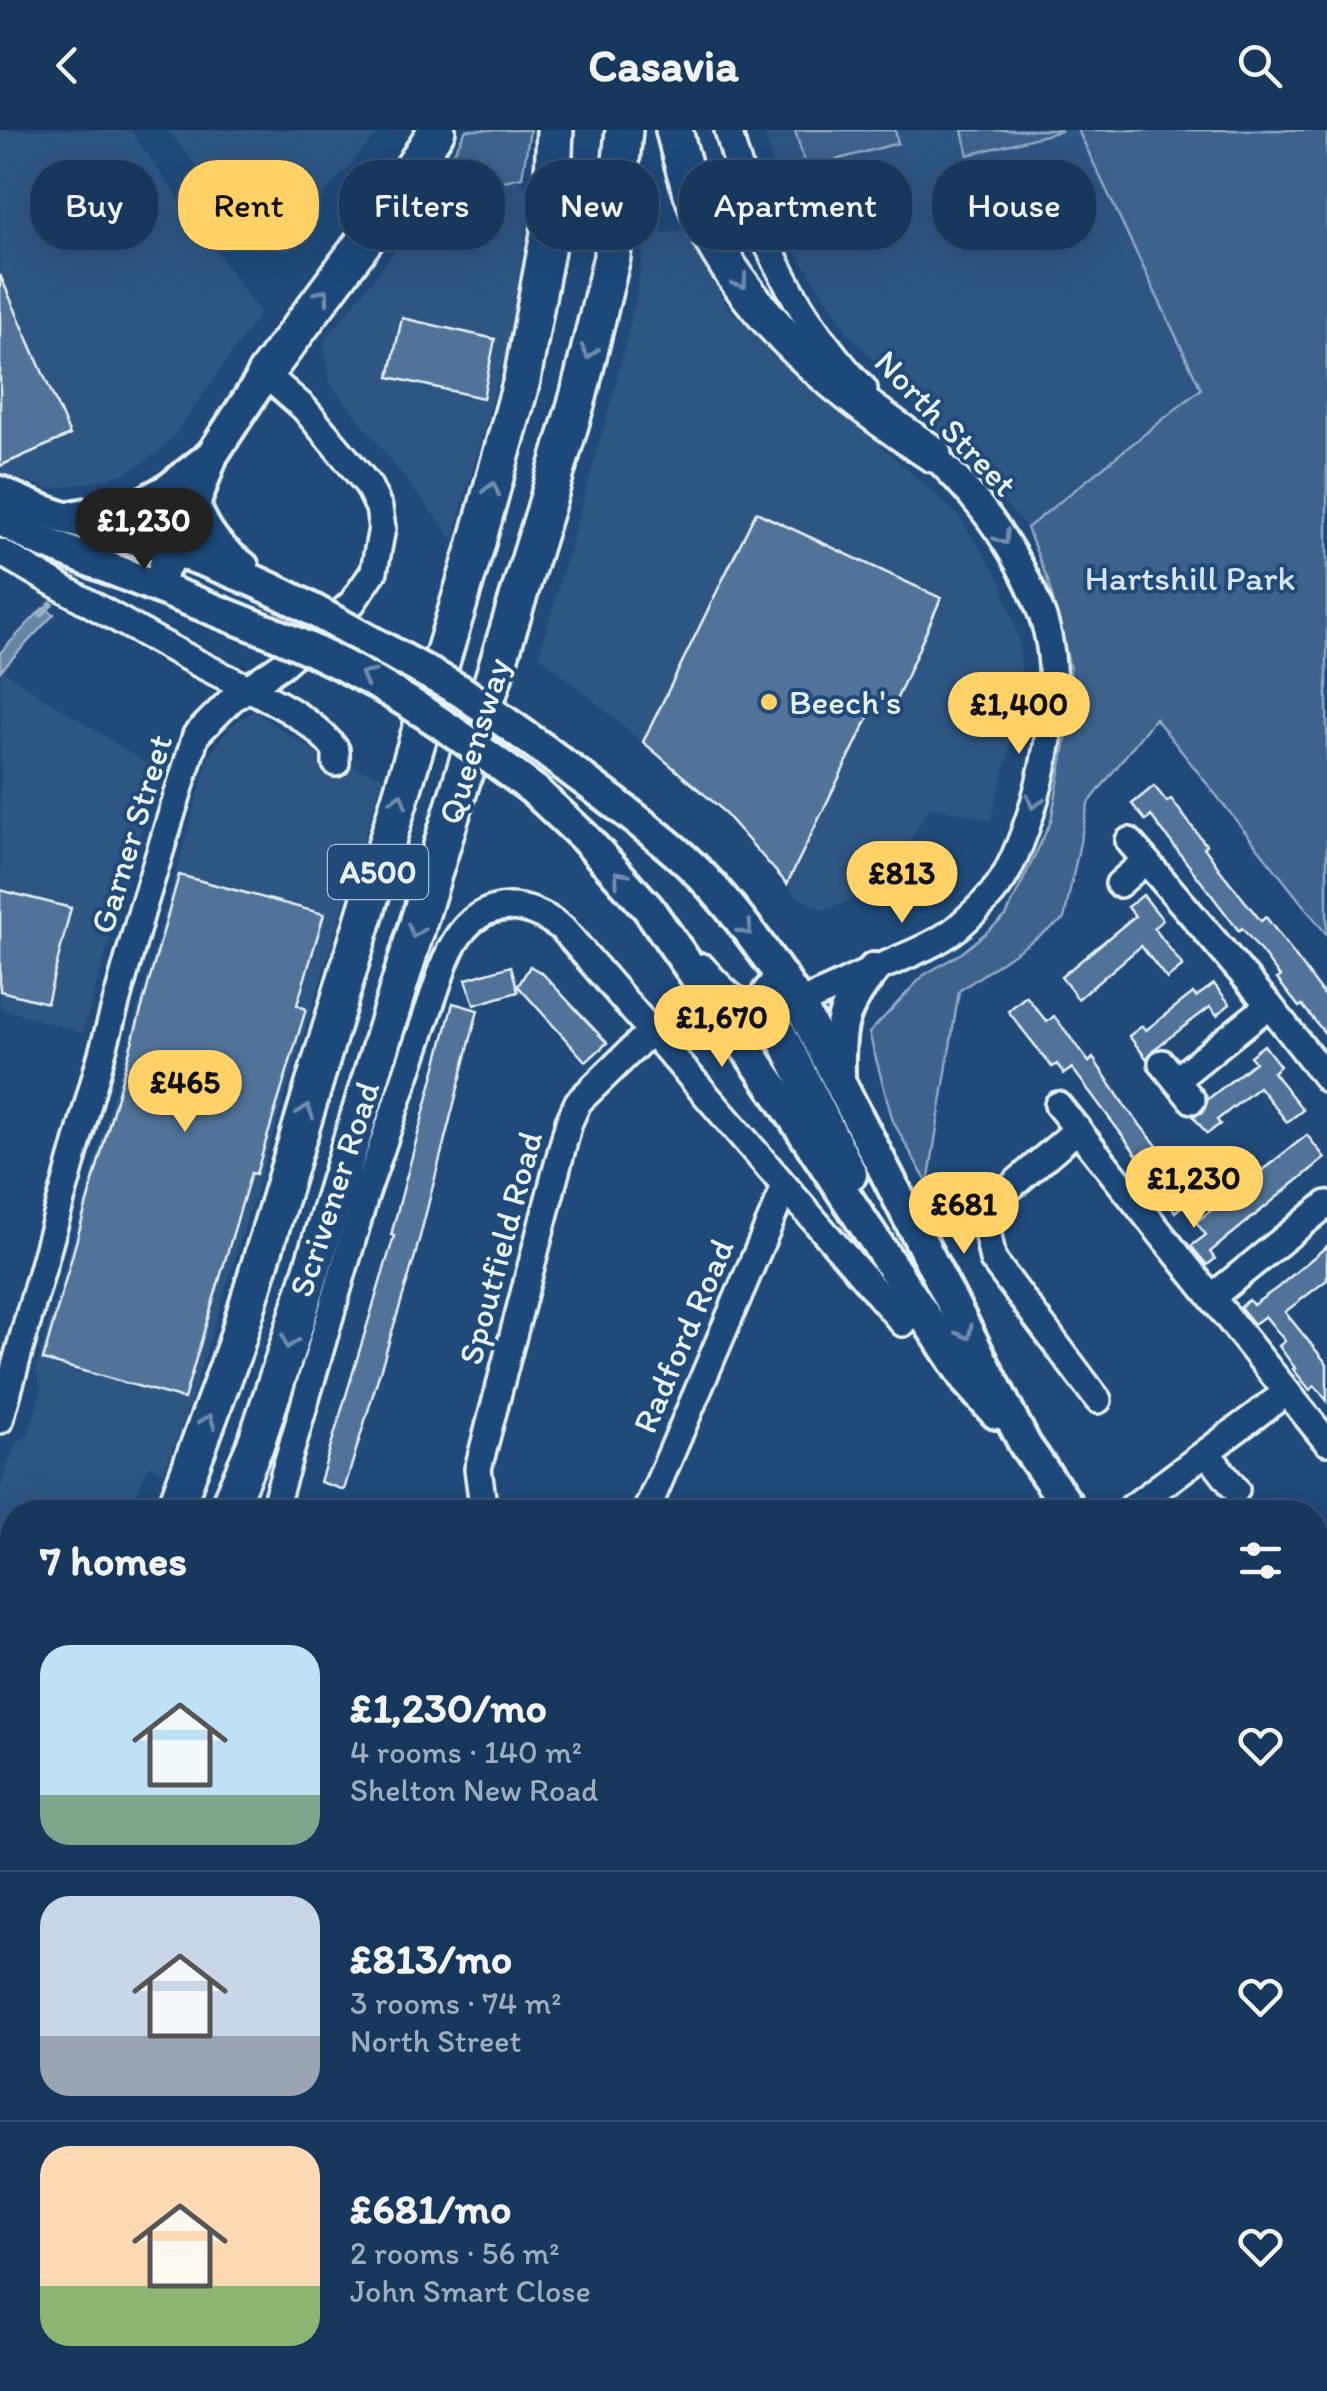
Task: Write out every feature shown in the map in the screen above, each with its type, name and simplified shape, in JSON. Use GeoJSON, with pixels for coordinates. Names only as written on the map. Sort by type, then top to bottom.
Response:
{"type":"FeatureCollection","features":[{"type":"Feature","properties":{"kind":"highway"},"geometry":{"type":"LineString","coordinates":[[265,374],[376,224],[437,130]]}},
{"type":"Feature","properties":{"kind":"highway","name":"Queensway"},"geometry":{"type":"LineString","coordinates":[[178,1500],[235,1347],[522,380],[548,242],[554,130]]}},
{"type":"Feature","properties":{"kind":"highway","name":"Queensway"},"geometry":{"type":"LineString","coordinates":[[231,1500],[293,1331],[579,394],[612,257],[624,130]]}},
{"type":"Feature","properties":{"kind":"highway"},"geometry":{"type":"LineString","coordinates":[[674,130],[695,199],[719,252],[759,307],[824,375],[882,421],[933,454]]}},
{"type":"Feature","properties":{"kind":"main road"},"geometry":{"type":"LineString","coordinates":[[157,585],[212,456],[265,374]]}},
{"type":"Feature","properties":{"kind":"main road"},"geometry":{"type":"LineString","coordinates":[[63,518],[140,505],[169,489],[212,456]]}},
{"type":"Feature","properties":{"kind":"main road"},"geometry":{"type":"LineString","coordinates":[[0,492],[63,518],[171,550],[278,590]]}},
{"type":"Feature","properties":{"kind":"main road"},"geometry":{"type":"LineString","coordinates":[[194,505],[202,527],[221,552],[278,590],[462,692],[543,749],[685,860],[741,923],[799,1003],[1025,1445]]}},
{"type":"Feature","properties":{"kind":"main road"},"geometry":{"type":"LineString","coordinates":[[0,519],[38,540],[157,585],[374,679],[447,724],[534,790],[584,837],[648,908],[781,1098],[968,1382],[1025,1445],[1064,1500]]}},
{"type":"Feature","properties":{"kind":"main road"},"geometry":{"type":"LineString","coordinates":[[839,1084],[838,1034],[849,1000],[874,969]]}},
{"type":"Feature","properties":{"kind":"main road"},"geometry":{"type":"LineString","coordinates":[[782,977],[768,993],[767,1007],[896,1272]]}},
{"type":"Feature","properties":{"kind":"street","name":"North Street"},"geometry":{"type":"LineString","coordinates":[[648,908],[726,992],[753,1007],[799,1003],[953,931],[994,890],[1006,875],[1027,827],[1049,752],[1051,668],[1044,619],[1004,538],[971,491],[848,372],[815,332],[758,226],[728,130]]}},
{"type":"Feature","properties":{"kind":"street","name":"Garner Street"},"geometry":{"type":"LineString","coordinates":[[0,1420],[146,897],[196,735],[209,719],[283,664],[363,591],[374,571],[382,528],[379,508],[368,485],[304,408],[265,374]]}},
{"type":"Feature","properties":{"kind":"street"},"geometry":{"type":"LineString","coordinates":[[0,552],[198,664],[250,688],[312,727],[336,750],[336,763]]}},
{"type":"Feature","properties":{"kind":"street"},"geometry":{"type":"LineString","coordinates":[[1119,884],[1136,852],[1327,1079]]}},
{"type":"Feature","properties":{"kind":"street","name":"Scrivener Road"},"geometry":{"type":"LineString","coordinates":[[276,1500],[365,1196],[445,962],[463,927],[496,908],[538,910],[562,928],[652,1031]]}},
{"type":"Feature","properties":{"kind":"street"},"geometry":{"type":"LineString","coordinates":[[1177,1081],[1269,1006]]}},
{"type":"Feature","properties":{"kind":"street"},"geometry":{"type":"LineString","coordinates":[[652,1031],[903,1323]]}},
{"type":"Feature","properties":{"kind":"street","name":"Spoutfield Road"},"geometry":{"type":"LineString","coordinates":[[482,1500],[478,1469],[568,1122],[578,1102],[652,1031]]}},
{"type":"Feature","properties":{"kind":"street"},"geometry":{"type":"LineString","coordinates":[[1058,1104],[1327,1442]]}},
{"type":"Feature","properties":{"kind":"street"},"geometry":{"type":"LineString","coordinates":[[1078,1129],[973,1206],[993,1260],[1098,1400]]}},
{"type":"Feature","properties":{"kind":"street","name":"Radford Road"},"geometry":{"type":"LineString","coordinates":[[651,1500],[785,1186]]}},
{"type":"Feature","properties":{"kind":"street"},"geometry":{"type":"LineString","coordinates":[[1212,1297],[1327,1204]]}},
{"type":"Feature","properties":{"kind":"street"},"geometry":{"type":"LineString","coordinates":[[1143,1500],[1287,1392]]}},
{"type":"Feature","properties":{"kind":"street"},"geometry":{"type":"LineString","coordinates":[[1208,1454],[1236,1490]]}},
{"type":"Feature","properties":{"kind":"shaded area"},"geometry":{"type":"Polygon","coordinates":[[[0,130],[130,130],[151,160],[30,160],[30,250],[158,250],[158,169],[178,198],[178,250],[215,250],[260,313],[175,434],[158,452],[130,471],[51,489],[0,472],[0,130]]]}},
{"type":"Feature","properties":{"kind":"shaded area"},"geometry":{"type":"Polygon","coordinates":[[[168,130],[381,130],[354,160],[339,160],[339,177],[319,200],[319,160],[191,160],[168,130]]]}},
{"type":"Feature","properties":{"kind":"shaded area"},"geometry":{"type":"Polygon","coordinates":[[[764,130],[1078,130],[1092,160],[932,160],[932,250],[1096,250],[1096,168],[1201,389],[1027,528],[849,333],[797,254],[796,250],[912,250],[912,160],[772,160],[764,130]]]}},
{"type":"Feature","properties":{"kind":"shaded area"},"geometry":{"type":"Polygon","coordinates":[[[474,150],[488,160],[466,160],[474,150]]]}},
{"type":"Feature","properties":{"kind":"shaded area"},"geometry":{"type":"Polygon","coordinates":[[[505,172],[525,185],[525,238],[506,351],[453,539],[330,383],[324,342],[396,250],[505,250],[505,172]]]}},
{"type":"Feature","properties":{"kind":"shaded area"},"geometry":{"type":"Polygon","coordinates":[[[679,231],[679,250],[694,250],[729,309],[958,515],[1000,579],[1019,639],[1022,678],[1012,741],[991,820],[930,806],[901,857],[861,897],[822,910],[797,897],[718,806],[539,655],[613,395],[643,250],[659,250],[659,233],[679,231]]]}},
{"type":"Feature","properties":{"kind":"shaded area"},"geometry":{"type":"Polygon","coordinates":[[[43,608],[54,614],[0,671],[0,653],[43,608]]]}},
{"type":"Feature","properties":{"kind":"shaded area"},"geometry":{"type":"Polygon","coordinates":[[[1,670],[159,771],[83,1033],[0,1008],[1,670]]]}},
{"type":"Feature","properties":{"kind":"shaded area"},"geometry":{"type":"Polygon","coordinates":[[[254,711],[319,755],[383,777],[189,1407],[163,1473],[149,1465],[133,1500],[0,1500],[15,1444],[28,1435],[36,1409],[41,1390],[36,1371],[209,756],[230,726],[254,711]]]}},
{"type":"Feature","properties":{"kind":"green space"},"geometry":{"type":"Polygon","coordinates":[[[466,130],[530,130],[522,177],[505,181],[505,160],[450,160],[466,130]]]}},
{"type":"Feature","properties":{"kind":"green space"},"geometry":{"type":"Polygon","coordinates":[[[795,130],[895,130],[898,143],[835,160],[804,160],[795,130]]]}},
{"type":"Feature","properties":{"kind":"green space"},"geometry":{"type":"Polygon","coordinates":[[[962,130],[1061,130],[1061,131],[968,155],[962,130]]]}},
{"type":"Feature","properties":{"kind":"green space","name":"Hartshill Park"},"geometry":{"type":"Polygon","coordinates":[[[1078,130],[1327,130],[1327,935],[1155,718],[1088,804],[1064,919],[959,991],[928,1184],[893,1121],[869,1033],[924,975],[963,952],[1006,916],[1051,821],[1069,722],[1070,668],[1048,581],[1027,528],[1201,389],[1096,168],[1096,160],[1092,160],[1078,130]]]}},
{"type":"Feature","properties":{"kind":"building"},"geometry":{"type":"Polygon","coordinates":[[[0,275],[70,435],[0,466],[0,275]]]}},
{"type":"Feature","properties":{"kind":"building"},"geometry":{"type":"Polygon","coordinates":[[[402,318],[495,339],[483,398],[389,377],[402,318]]]}},
{"type":"Feature","properties":{"kind":"building","name":"Beech's"},"geometry":{"type":"Polygon","coordinates":[[[756,512],[941,598],[894,705],[878,698],[787,884],[718,806],[643,742],[756,512]]]}},
{"type":"Feature","properties":{"kind":"building"},"geometry":{"type":"Polygon","coordinates":[[[1154,786],[1167,802],[1171,799],[1220,870],[1261,921],[1266,917],[1327,999],[1327,1036],[1302,1005],[1299,1007],[1266,958],[1242,928],[1239,931],[1151,816],[1146,821],[1132,804],[1154,786]]]}},
{"type":"Feature","properties":{"kind":"building"},"geometry":{"type":"Polygon","coordinates":[[[179,875],[324,914],[297,1005],[306,1009],[256,1174],[251,1173],[184,1399],[43,1360],[179,875]]]}},
{"type":"Feature","properties":{"kind":"building"},"geometry":{"type":"Polygon","coordinates":[[[0,890],[71,908],[47,1003],[0,991],[0,890]]]}},
{"type":"Feature","properties":{"kind":"building"},"geometry":{"type":"Polygon","coordinates":[[[1143,895],[1163,920],[1154,928],[1183,966],[1167,979],[1141,946],[1078,999],[1061,977],[1135,916],[1128,907],[1143,895]]]}},
{"type":"Feature","properties":{"kind":"building"},"geometry":{"type":"Polygon","coordinates":[[[511,966],[518,992],[474,1005],[466,979],[511,966]]]}},
{"type":"Feature","properties":{"kind":"building"},"geometry":{"type":"Polygon","coordinates":[[[530,966],[543,974],[607,1043],[586,1062],[518,986],[530,966]]]}},
{"type":"Feature","properties":{"kind":"building"},"geometry":{"type":"Polygon","coordinates":[[[1214,984],[1230,1004],[1217,1015],[1210,1007],[1153,1050],[1147,1059],[1129,1036],[1142,1026],[1146,1030],[1193,993],[1196,997],[1214,984]]]}},
{"type":"Feature","properties":{"kind":"building"},"geometry":{"type":"Polygon","coordinates":[[[1026,996],[1047,1022],[1054,1016],[1089,1062],[1093,1058],[1127,1109],[1185,1180],[1179,1184],[1191,1199],[1175,1212],[1072,1068],[1064,1074],[1057,1064],[1052,1067],[1008,1011],[1026,996]]]}},
{"type":"Feature","properties":{"kind":"building"},"geometry":{"type":"Polygon","coordinates":[[[453,1003],[478,1010],[415,1256],[344,1490],[320,1482],[394,1236],[391,1235],[453,1003]]]}},
{"type":"Feature","properties":{"kind":"building"},"geometry":{"type":"Polygon","coordinates":[[[1264,1045],[1280,1066],[1273,1072],[1303,1110],[1287,1122],[1259,1087],[1217,1120],[1220,1124],[1207,1134],[1193,1116],[1203,1112],[1208,1099],[1255,1062],[1250,1056],[1264,1045]]]}},
{"type":"Feature","properties":{"kind":"building"},"geometry":{"type":"Polygon","coordinates":[[[1307,1135],[1325,1158],[1210,1252],[1215,1259],[1207,1265],[1191,1246],[1206,1235],[1196,1222],[1307,1135]]]}},
{"type":"Feature","properties":{"kind":"building"},"geometry":{"type":"Polygon","coordinates":[[[1327,1246],[1327,1280],[1285,1312],[1327,1364],[1327,1401],[1315,1386],[1310,1390],[1293,1369],[1279,1346],[1285,1341],[1265,1316],[1254,1324],[1240,1307],[1249,1300],[1253,1305],[1327,1246]]]}},
{"type":"Feature","properties":{"kind":"waterway"},"geometry":{"type":"LineString","coordinates":[[41,615],[51,604]]}},
{"type":"Feature","properties":{"kind":"place","name":"Beech's"},"geometry":{"type":"Point","coordinates":[769,702]}}]}
